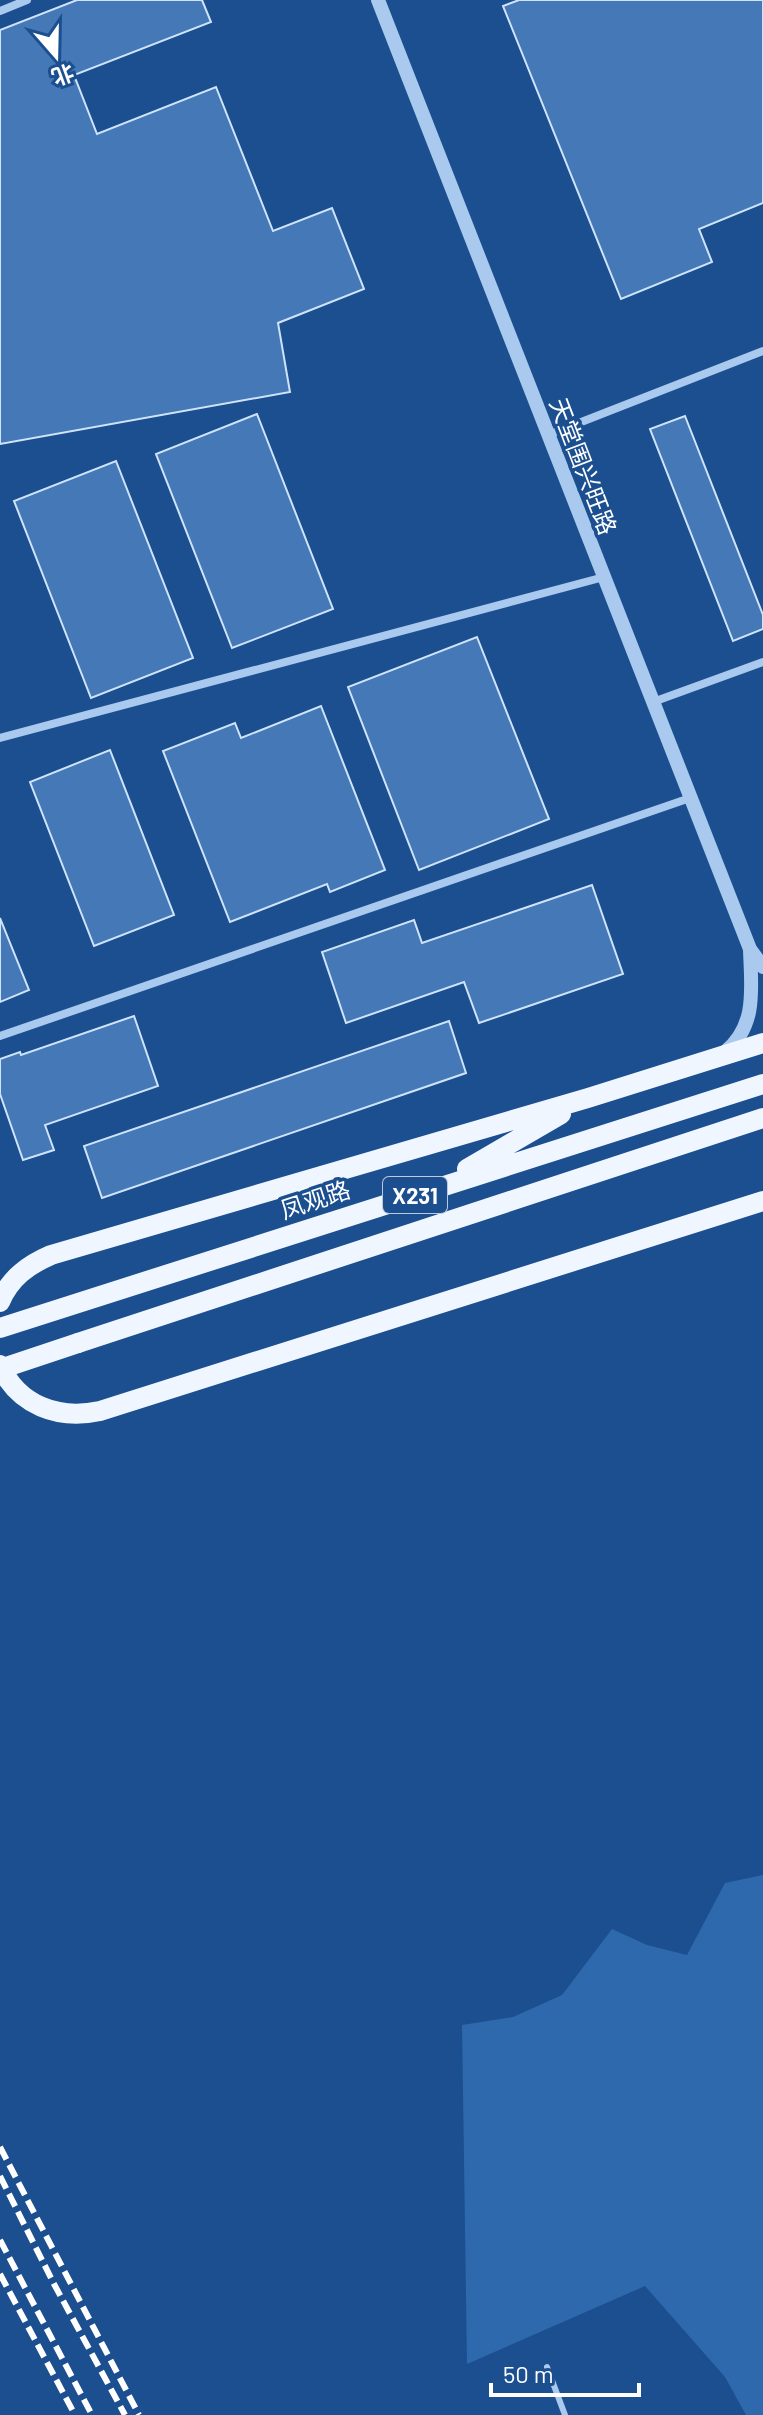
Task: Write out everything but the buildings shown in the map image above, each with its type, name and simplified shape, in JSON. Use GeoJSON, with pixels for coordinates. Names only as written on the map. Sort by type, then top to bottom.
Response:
{"type":"FeatureCollection","features":[{"type":"Feature","properties":{"kind":"main road"},"geometry":{"type":"LineString","coordinates":[[0,1302],[11,1282],[23,1271],[51,1255],[588,1098],[763,1043]]}},
{"type":"Feature","properties":{"kind":"main road","name":"凤观路"},"geometry":{"type":"LineString","coordinates":[[0,1328],[763,1084]]}},
{"type":"Feature","properties":{"kind":"main road"},"geometry":{"type":"LineString","coordinates":[[435,1188],[588,1098]]}},
{"type":"Feature","properties":{"kind":"main road","name":"X231"},"geometry":{"type":"LineString","coordinates":[[0,1367],[763,1118]]}},
{"type":"Feature","properties":{"kind":"main road"},"geometry":{"type":"LineString","coordinates":[[0,1367],[12,1386],[37,1406],[68,1414],[92,1413],[761,1201]]}},
{"type":"Feature","properties":{"kind":"street"},"geometry":{"type":"LineString","coordinates":[[0,11],[27,0]]}},
{"type":"Feature","properties":{"kind":"street","name":"天堂围兴旺路"},"geometry":{"type":"LineString","coordinates":[[378,0],[750,949]]}},
{"type":"Feature","properties":{"kind":"street"},"geometry":{"type":"LineString","coordinates":[[548,435],[763,351]]}},
{"type":"Feature","properties":{"kind":"street"},"geometry":{"type":"LineString","coordinates":[[0,738],[604,577]]}},
{"type":"Feature","properties":{"kind":"street"},"geometry":{"type":"LineString","coordinates":[[653,702],[763,662]]}},
{"type":"Feature","properties":{"kind":"street"},"geometry":{"type":"LineString","coordinates":[[0,1036],[690,798]]}},
{"type":"Feature","properties":{"kind":"street"},"geometry":{"type":"LineString","coordinates":[[750,949],[763,967]]}},
{"type":"Feature","properties":{"kind":"street"},"geometry":{"type":"LineString","coordinates":[[714,1059],[733,1045],[750,1016],[750,949]]}},
{"type":"Feature","properties":{"kind":"lane"},"geometry":{"type":"LineString","coordinates":[[547,2367],[565,2415]]}},
{"type":"Feature","properties":{"kind":"shaded area"},"geometry":{"type":"Polygon","coordinates":[[[763,1875],[763,2415],[746,2415],[725,2377],[645,2286],[467,2364],[462,2025],[513,2017],[562,1995],[612,1929],[647,1945],[687,1955],[725,1883],[763,1875]]]}},
{"type":"Feature","properties":{"kind":"railway"},"geometry":{"type":"LineString","coordinates":[[0,2147],[139,2415]]}},
{"type":"Feature","properties":{"kind":"railway"},"geometry":{"type":"LineString","coordinates":[[0,2176],[125,2415]]}},
{"type":"Feature","properties":{"kind":"railway"},"geometry":{"type":"LineString","coordinates":[[0,2240],[92,2415]]}},
{"type":"Feature","properties":{"kind":"railway"},"geometry":{"type":"LineString","coordinates":[[0,2274],[75,2415]]}}]}
